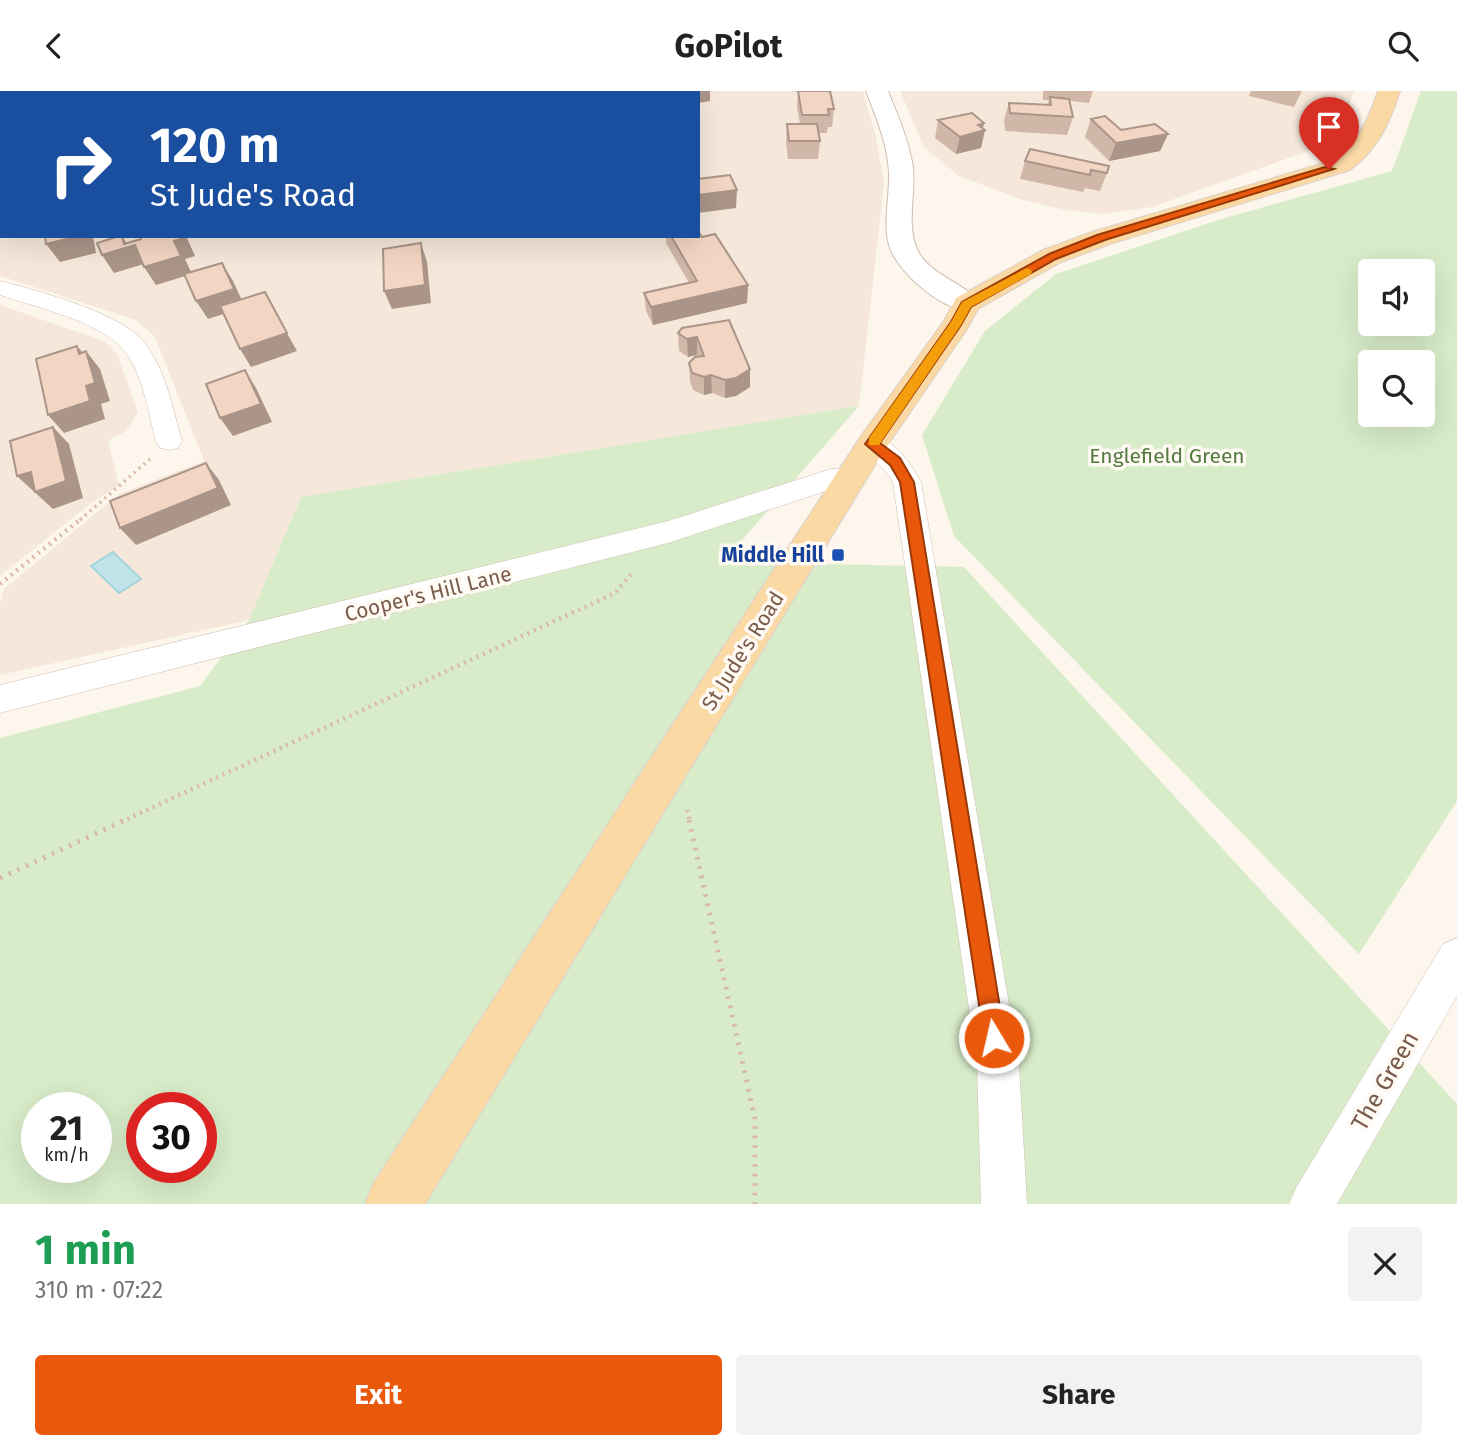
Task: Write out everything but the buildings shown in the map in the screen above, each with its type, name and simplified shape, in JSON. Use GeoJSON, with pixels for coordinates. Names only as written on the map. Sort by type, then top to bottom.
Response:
{"type":"FeatureCollection","features":[{"type":"Feature","properties":{"kind":"main road"},"geometry":{"type":"LineString","coordinates":[[966,304],[1052,257],[1101,238],[1342,165],[1360,153],[1371,138],[1389,91]]}},
{"type":"Feature","properties":{"kind":"main road","name":"St Jude's Road"},"geometry":{"type":"LineString","coordinates":[[393,1204],[862,461],[957,323],[966,304]]}},
{"type":"Feature","properties":{"kind":"street"},"geometry":{"type":"LineString","coordinates":[[877,91],[891,125],[901,170],[902,240],[905,254],[938,286],[966,304]]}},
{"type":"Feature","properties":{"kind":"street"},"geometry":{"type":"LineString","coordinates":[[0,288],[110,328],[132,344],[147,369],[169,441]]}},
{"type":"Feature","properties":{"kind":"street"},"geometry":{"type":"LineString","coordinates":[[862,461],[895,461],[907,482],[998,1064],[1004,1204]]}},
{"type":"Feature","properties":{"kind":"street","name":"Cooper's Hill Lane"},"geometry":{"type":"LineString","coordinates":[[0,699],[668,532],[831,479],[862,461]]}},
{"type":"Feature","properties":{"kind":"street","name":"The Green"},"geometry":{"type":"LineString","coordinates":[[1312,1204],[1457,958]]}},
{"type":"Feature","properties":{"kind":"path"},"geometry":{"type":"LineString","coordinates":[[0,583],[119,488],[169,441]]}},
{"type":"Feature","properties":{"kind":"path"},"geometry":{"type":"LineString","coordinates":[[0,878],[615,593],[668,532]]}},
{"type":"Feature","properties":{"kind":"path"},"geometry":{"type":"LineString","coordinates":[[675,758],[755,1119],[755,1204]]}},
{"type":"Feature","properties":{"kind":"shaded area"},"geometry":{"type":"Polygon","coordinates":[[[700,91],[863,91],[876,137],[884,184],[859,406],[301,497],[249,620],[0,675],[0,605],[4,589],[119,494],[204,461],[155,337],[136,320],[0,276],[0,238],[700,238],[700,91]]]}},
{"type":"Feature","properties":{"kind":"shaded area"},"geometry":{"type":"Polygon","coordinates":[[[900,91],[1354,91],[1336,141],[1152,207],[1103,214],[1066,210],[1023,200],[959,176],[924,147],[900,91]]]}},
{"type":"Feature","properties":{"kind":"shaded area"},"geometry":{"type":"Polygon","coordinates":[[[0,305],[104,341],[117,354],[138,412],[126,431],[108,441],[119,486],[94,501],[0,576],[0,305]]]}},
{"type":"Feature","properties":{"kind":"green space","name":"Englefield Green"},"geometry":{"type":"Polygon","coordinates":[[[1421,91],[1457,91],[1457,801],[1359,954],[954,536],[922,435],[985,331],[1056,274],[1218,220],[1392,171],[1421,91]]]}},
{"type":"Feature","properties":{"kind":"green space"},"geometry":{"type":"Polygon","coordinates":[[[859,406],[723,562],[964,567],[1457,1104],[1457,1204],[0,1204],[0,738],[200,686],[249,620],[301,497],[859,406]]]}},
{"type":"Feature","properties":{"kind":"water"},"geometry":{"type":"Polygon","coordinates":[[[113,552],[141,579],[119,593],[91,566],[113,552]]]}},
{"type":"Feature","properties":{"kind":"slow traffic"},"geometry":{"type":"LineString","coordinates":[[874,441],[957,323],[966,304],[1027,271]]}},
{"type":"Feature","properties":{"kind":"place","name":"Middle Hill"},"geometry":{"type":"Point","coordinates":[838,555]}},
{"type":"Feature","properties":{"kind":"route"},"geometry":{"type":"LineString","coordinates":[[994,1038],[907,482],[895,461],[872,444],[957,323],[966,304],[1052,257],[1101,238],[1329,169]]}}]}
